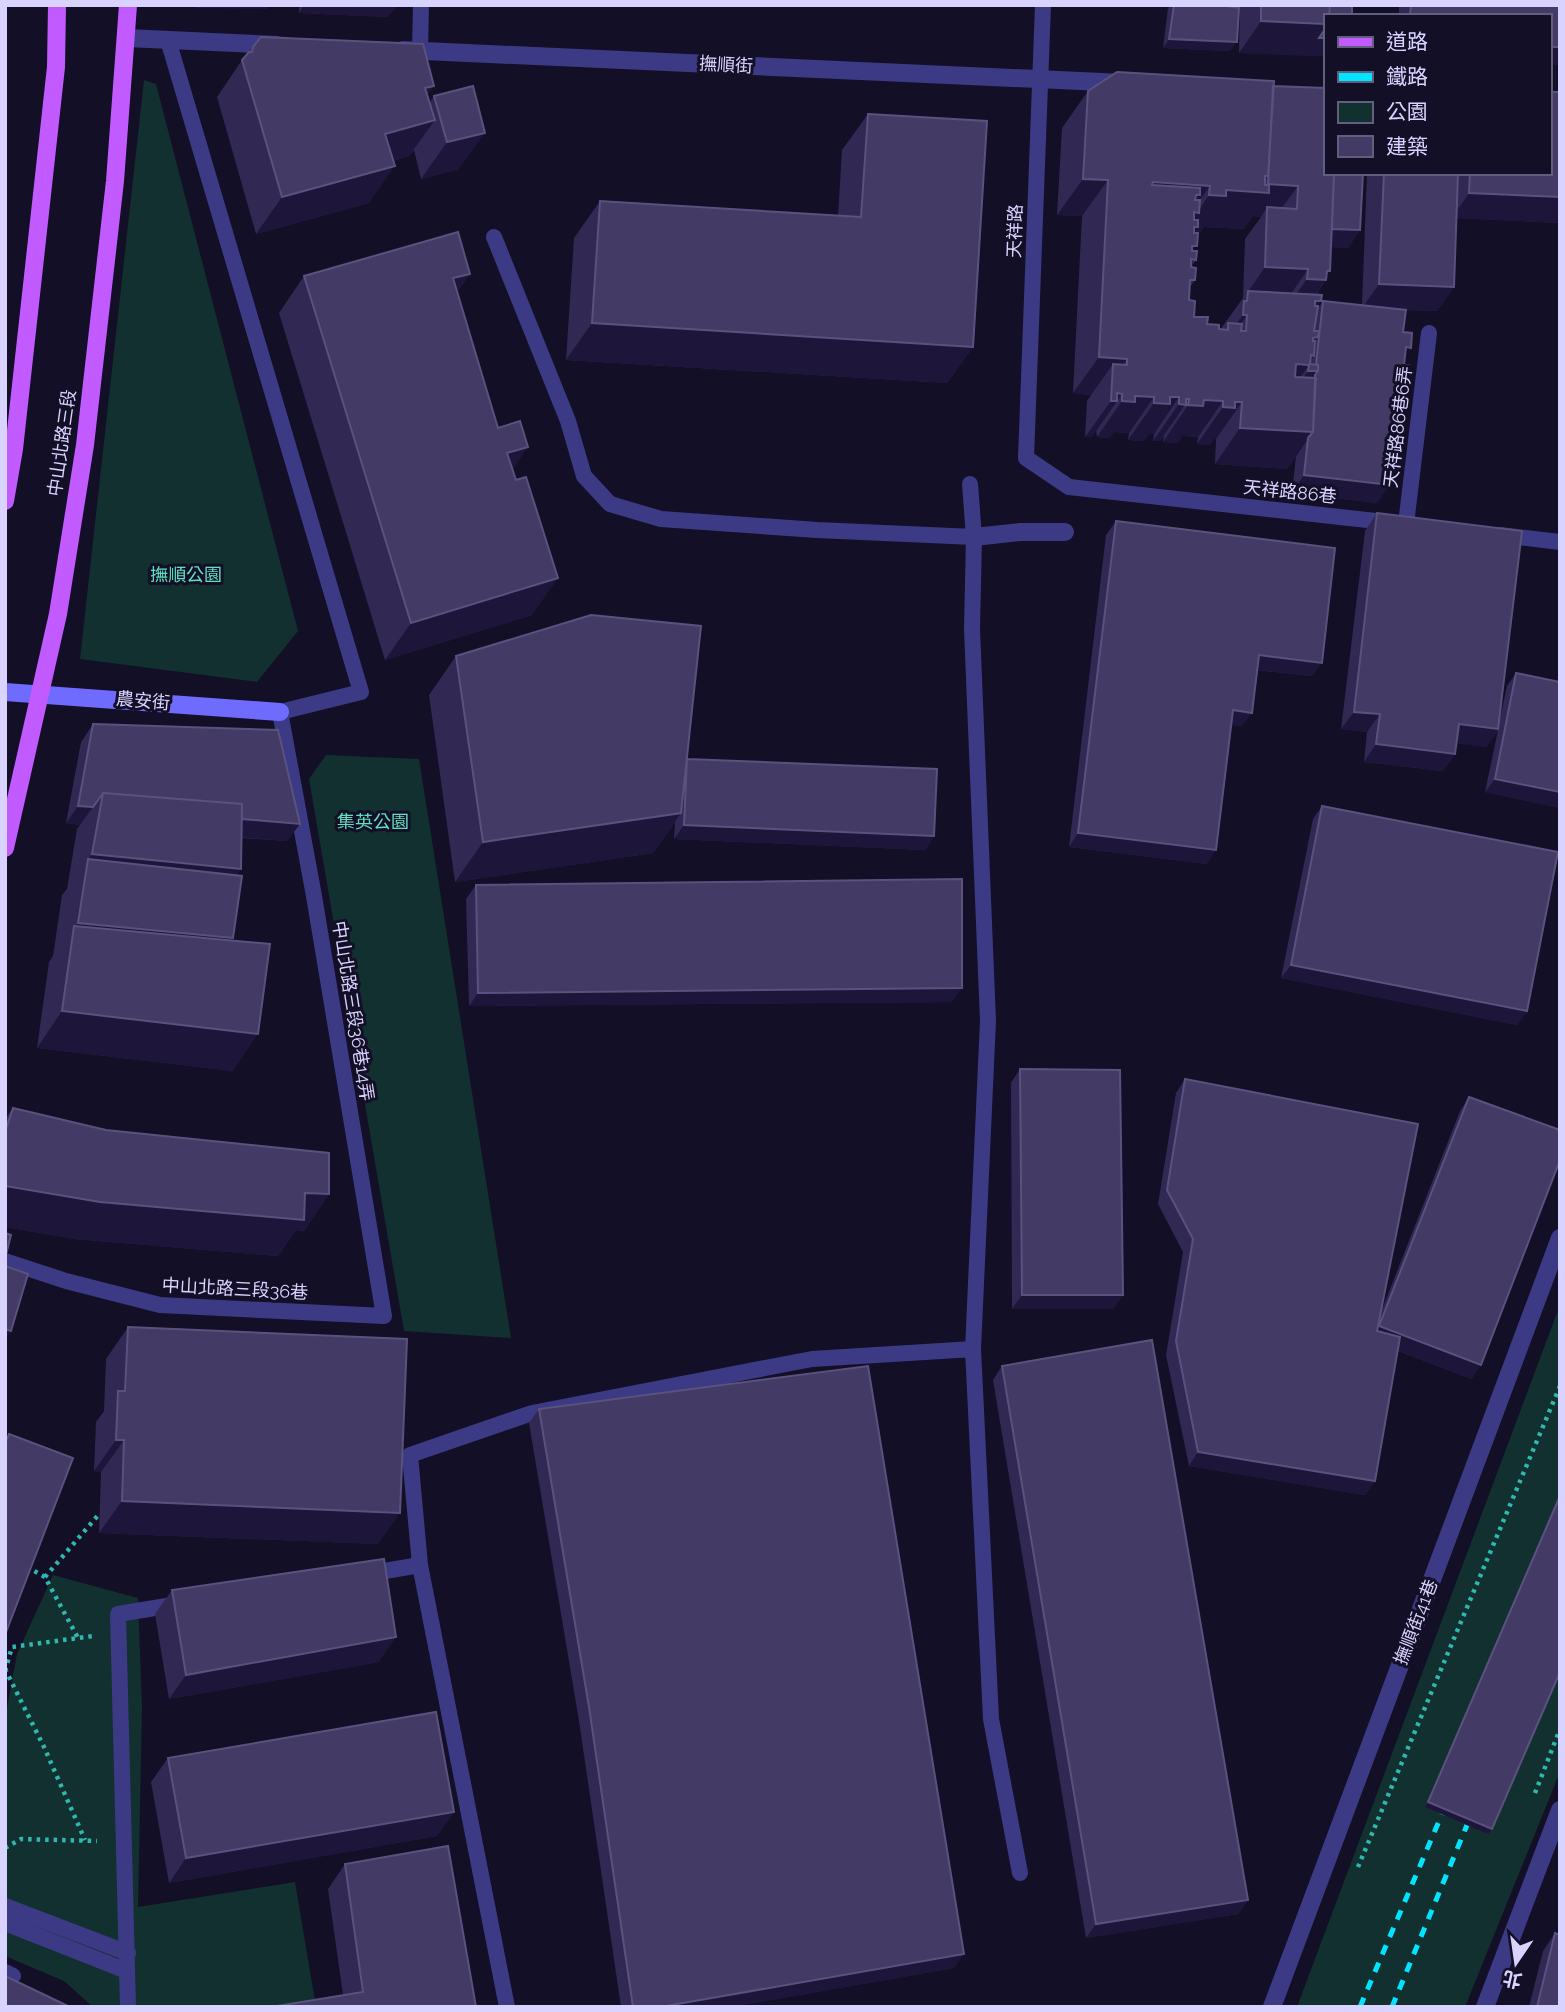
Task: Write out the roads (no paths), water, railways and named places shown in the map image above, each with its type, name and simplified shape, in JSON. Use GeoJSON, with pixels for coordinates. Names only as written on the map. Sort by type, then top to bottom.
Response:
{"type":"FeatureCollection","features":[{"type":"Feature","properties":{"kind":"main road"},"geometry":{"type":"LineString","coordinates":[[5,501],[15,449],[56,67],[57,5]]}},
{"type":"Feature","properties":{"kind":"main road","name":"中山北路三段"},"geometry":{"type":"LineString","coordinates":[[5,849],[58,614],[85,445],[115,181],[128,5]]}},
{"type":"Feature","properties":{"kind":"street"},"geometry":{"type":"LineString","coordinates":[[127,38],[294,45]]}},
{"type":"Feature","properties":{"kind":"street","name":"撫順街"},"geometry":{"type":"LineString","coordinates":[[392,50],[1135,83]]}},
{"type":"Feature","properties":{"kind":"street"},"geometry":{"type":"LineString","coordinates":[[974,537],[1020,532],[1065,532]]}},
{"type":"Feature","properties":{"kind":"street","name":"農安街"},"geometry":{"type":"LineString","coordinates":[[5,692],[280,712]]}},
{"type":"Feature","properties":{"kind":"street","name":"撫順街41巷"},"geometry":{"type":"LineString","coordinates":[[1272,2007],[1560,1238]]}},
{"type":"Feature","properties":{"kind":"street"},"geometry":{"type":"LineString","coordinates":[[1485,2007],[1560,1810]]}},
{"type":"Feature","properties":{"kind":"lane"},"geometry":{"type":"LineString","coordinates":[[420,51],[421,5]]}},
{"type":"Feature","properties":{"kind":"lane","name":"天祥路"},"geometry":{"type":"LineString","coordinates":[[1026,458],[1043,5]]}},
{"type":"Feature","properties":{"kind":"lane"},"geometry":{"type":"LineString","coordinates":[[169,40],[361,692],[280,712]]}},
{"type":"Feature","properties":{"kind":"lane"},"geometry":{"type":"LineString","coordinates":[[494,237],[568,421],[584,476],[610,504],[661,519],[974,537]]}},
{"type":"Feature","properties":{"kind":"lane","name":"天祥路86巷6弄"},"geometry":{"type":"LineString","coordinates":[[1413,525],[1429,333]]}},
{"type":"Feature","properties":{"kind":"lane","name":"天祥路86巷"},"geometry":{"type":"LineString","coordinates":[[1026,458],[1069,487],[1413,525]]}},
{"type":"Feature","properties":{"kind":"lane"},"geometry":{"type":"LineString","coordinates":[[970,484],[974,537],[971,629],[988,1021],[973,1349],[991,1719],[1020,1873]]}},
{"type":"Feature","properties":{"kind":"lane"},"geometry":{"type":"LineString","coordinates":[[1483,533],[1560,542]]}},
{"type":"Feature","properties":{"kind":"lane","name":"中山北路三段36巷14弄"},"geometry":{"type":"LineString","coordinates":[[280,712],[314,896],[384,1316]]}},
{"type":"Feature","properties":{"kind":"lane","name":"中山北路三段36巷"},"geometry":{"type":"LineString","coordinates":[[5,1261],[160,1306],[384,1316]]}},
{"type":"Feature","properties":{"kind":"lane"},"geometry":{"type":"LineString","coordinates":[[507,2007],[420,1565],[410,1455],[533,1413],[811,1359],[973,1349]]}},
{"type":"Feature","properties":{"kind":"lane"},"geometry":{"type":"LineString","coordinates":[[351,1576],[420,1565]]}},
{"type":"Feature","properties":{"kind":"lane"},"geometry":{"type":"LineString","coordinates":[[128,2007],[118,1614],[200,1601]]}},
{"type":"Feature","properties":{"kind":"lane"},"geometry":{"type":"LineString","coordinates":[[5,1906],[128,1953]]}},
{"type":"Feature","properties":{"kind":"lane"},"geometry":{"type":"LineString","coordinates":[[5,1923],[127,1971]]}},
{"type":"Feature","properties":{"kind":"railway"},"geometry":{"type":"LineString","coordinates":[[1360,2007],[1442,1814]]}},
{"type":"Feature","properties":{"kind":"railway"},"geometry":{"type":"LineString","coordinates":[[1392,2007],[1467,1825]]}},
{"type":"Feature","properties":{"kind":"park label","name":"撫順公園"},"geometry":{"type":"Point","coordinates":[186,575]}},
{"type":"Feature","properties":{"kind":"park label","name":"集英公園"},"geometry":{"type":"Point","coordinates":[373,822]}}]}
